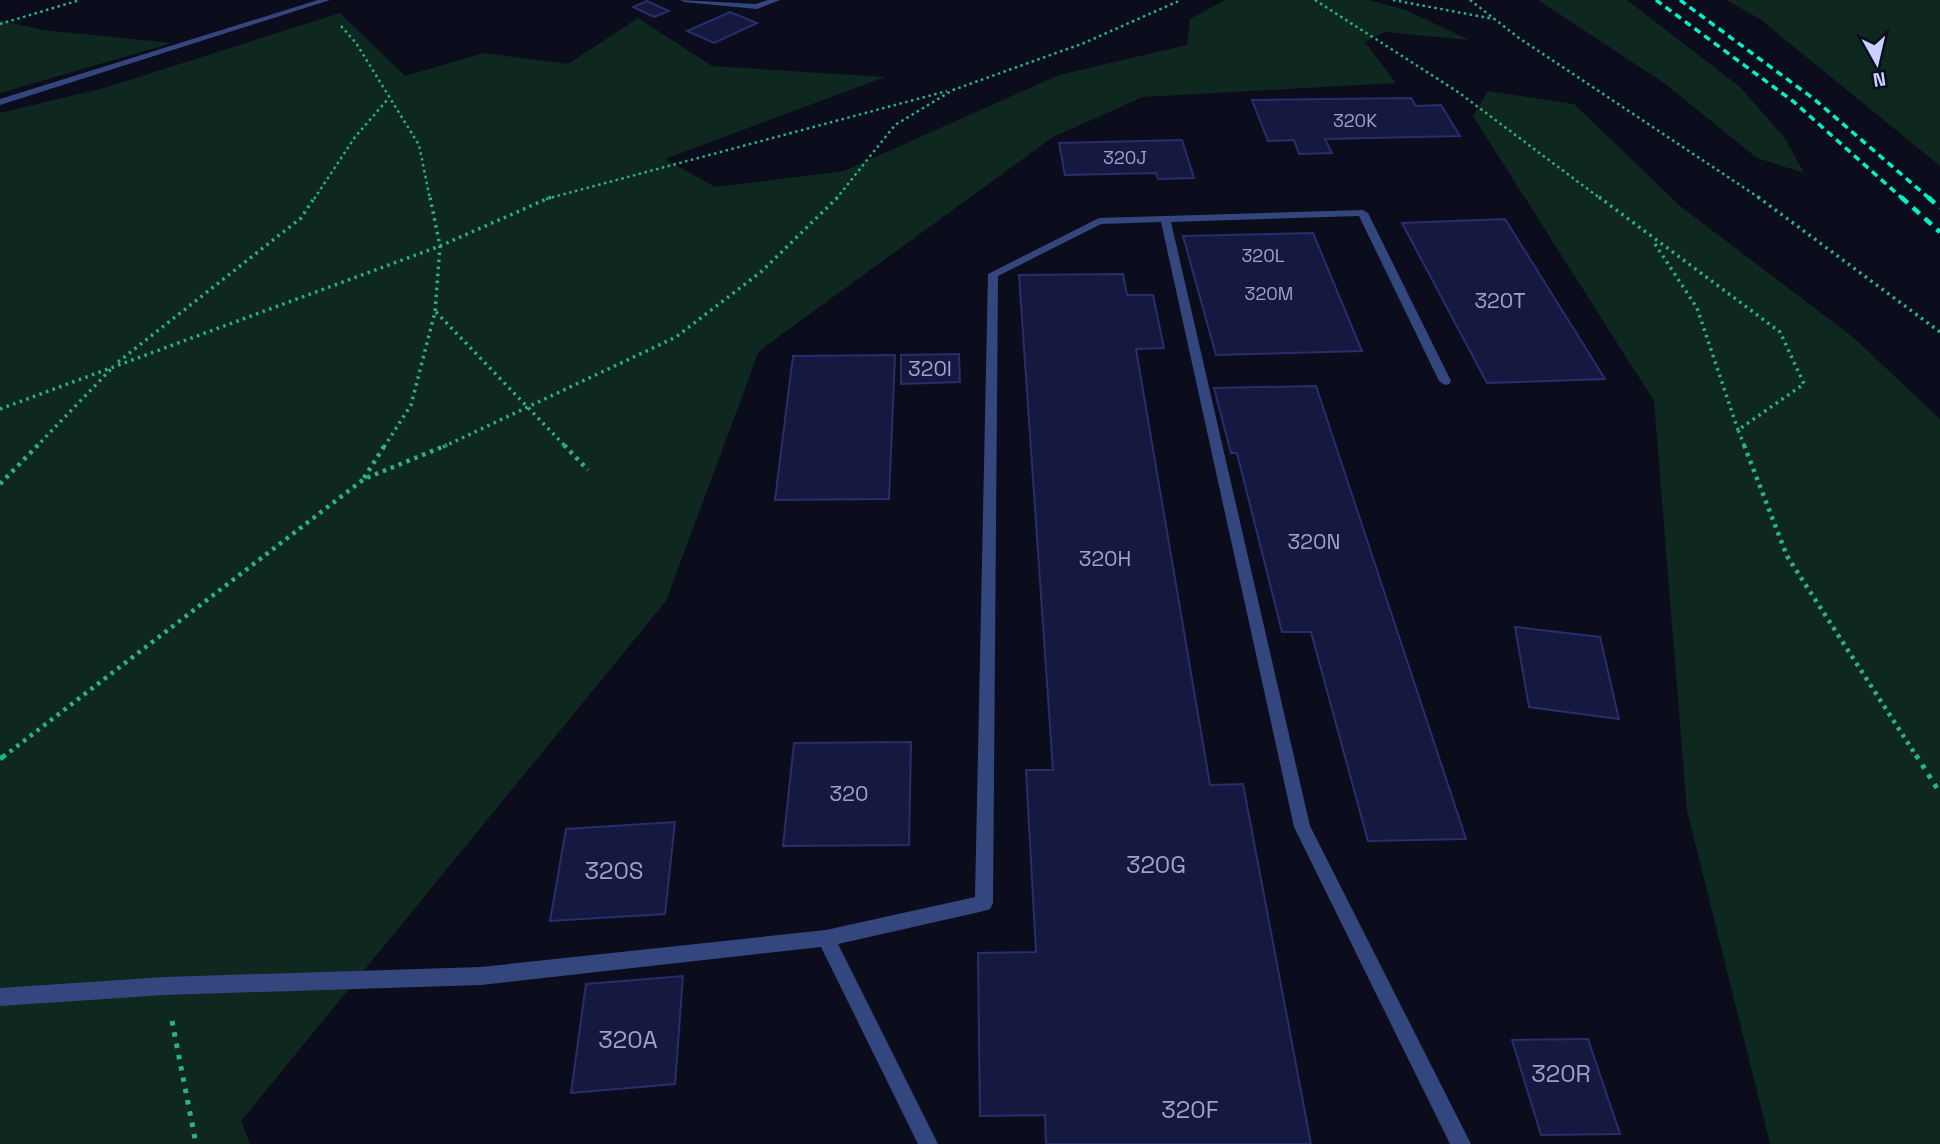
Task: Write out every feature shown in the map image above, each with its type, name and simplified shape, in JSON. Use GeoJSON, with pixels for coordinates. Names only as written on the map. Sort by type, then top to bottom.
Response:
{"type":"FeatureCollection","features":[{"type":"Feature","properties":{"kind":"street"},"geometry":{"type":"LineString","coordinates":[[684,0],[757,7],[776,0]]}},
{"type":"Feature","properties":{"kind":"street"},"geometry":{"type":"LineString","coordinates":[[0,102],[323,1]]}},
{"type":"Feature","properties":{"kind":"street"},"geometry":{"type":"LineString","coordinates":[[0,997],[165,986],[481,976],[826,938],[984,903],[993,274],[1099,222],[1363,213],[1445,381]]}},
{"type":"Feature","properties":{"kind":"street"},"geometry":{"type":"LineString","coordinates":[[1165,219],[1301,827],[1461,1144]]}},
{"type":"Feature","properties":{"kind":"street"},"geometry":{"type":"LineString","coordinates":[[826,938],[928,1144]]}},
{"type":"Feature","properties":{"kind":"path"},"geometry":{"type":"LineString","coordinates":[[0,24],[80,0]]}},
{"type":"Feature","properties":{"kind":"path"},"geometry":{"type":"LineString","coordinates":[[0,409],[440,246],[548,198],[953,90],[1084,43],[1181,0]]}},
{"type":"Feature","properties":{"kind":"path"},"geometry":{"type":"LineString","coordinates":[[1315,0],[1458,92],[1780,332],[1804,384],[1738,430]]}},
{"type":"Feature","properties":{"kind":"path"},"geometry":{"type":"LineString","coordinates":[[1393,0],[1495,19]]}},
{"type":"Feature","properties":{"kind":"path"},"geometry":{"type":"LineString","coordinates":[[1470,0],[1742,185],[1940,332]]}},
{"type":"Feature","properties":{"kind":"path"},"geometry":{"type":"LineString","coordinates":[[323,1],[356,43],[388,99],[419,145],[440,246],[435,312],[411,405],[364,479]]}},
{"type":"Feature","properties":{"kind":"path"},"geometry":{"type":"LineString","coordinates":[[0,759],[364,479],[457,441],[676,337],[762,271],[826,212],[895,125],[953,90]]}},
{"type":"Feature","properties":{"kind":"path"},"geometry":{"type":"LineString","coordinates":[[0,484],[115,365],[301,218],[355,137],[388,99]]}},
{"type":"Feature","properties":{"kind":"path"},"geometry":{"type":"LineString","coordinates":[[1652,239],[1697,308],[1738,430],[1787,556],[1940,793]]}},
{"type":"Feature","properties":{"kind":"path"},"geometry":{"type":"LineString","coordinates":[[435,312],[588,470]]}},
{"type":"Feature","properties":{"kind":"path"},"geometry":{"type":"LineString","coordinates":[[165,986],[196,1144]]}},
{"type":"Feature","properties":{"kind":"green space"},"geometry":{"type":"Polygon","coordinates":[[[1225,0],[1369,0],[1406,10],[1469,40],[1385,32],[1365,42],[1396,83],[1143,97],[1053,137],[759,351],[666,601],[241,1121],[250,1144],[0,1144],[0,113],[104,88],[340,13],[405,76],[484,53],[568,64],[638,18],[712,66],[885,77],[665,159],[715,187],[844,171],[1059,75],[1187,45],[1190,19],[1225,0]]]}},
{"type":"Feature","properties":{"kind":"green space"},"geometry":{"type":"Polygon","coordinates":[[[1538,0],[1627,0],[1740,87],[1784,137],[1804,173],[1757,158],[1664,83],[1538,0]]]}},
{"type":"Feature","properties":{"kind":"green space"},"geometry":{"type":"Polygon","coordinates":[[[1726,0],[1940,0],[1940,166],[1760,19],[1726,0]]]}},
{"type":"Feature","properties":{"kind":"green space"},"geometry":{"type":"Polygon","coordinates":[[[0,20],[42,30],[172,43],[0,93],[0,20]]]}},
{"type":"Feature","properties":{"kind":"green space"},"geometry":{"type":"Polygon","coordinates":[[[1488,91],[1574,104],[1680,206],[1854,338],[1940,419],[1940,1144],[1770,1144],[1687,811],[1654,401],[1473,116],[1488,91]]]}},
{"type":"Feature","properties":{"kind":"building"},"geometry":{"type":"Polygon","coordinates":[[[647,1],[669,11],[654,17],[633,7],[647,1]]]}},
{"type":"Feature","properties":{"kind":"building"},"geometry":{"type":"Polygon","coordinates":[[[730,12],[757,23],[714,43],[687,31],[730,12]]]}},
{"type":"Feature","properties":{"kind":"building"},"geometry":{"type":"Polygon","coordinates":[[[1411,98],[1416,106],[1441,105],[1460,136],[1325,139],[1332,153],[1299,154],[1294,140],[1268,141],[1252,100],[1411,98]]]}},
{"type":"Feature","properties":{"kind":"building"},"geometry":{"type":"Polygon","coordinates":[[[1182,140],[1194,178],[1158,179],[1156,173],[1065,175],[1059,143],[1182,140]]]}},
{"type":"Feature","properties":{"kind":"building"},"geometry":{"type":"Polygon","coordinates":[[[1505,219],[1605,379],[1487,383],[1402,223],[1505,219]]]}},
{"type":"Feature","properties":{"kind":"building"},"geometry":{"type":"Polygon","coordinates":[[[1313,233],[1362,351],[1216,355],[1183,236],[1313,233]]]}},
{"type":"Feature","properties":{"kind":"building"},"geometry":{"type":"Polygon","coordinates":[[[1123,274],[1127,295],[1153,295],[1164,348],[1136,349],[1210,785],[1243,784],[1311,1144],[1046,1144],[1045,1115],[980,1116],[978,953],[1036,952],[1026,770],[1053,770],[1019,275],[1123,274]]]}},
{"type":"Feature","properties":{"kind":"building"},"geometry":{"type":"Polygon","coordinates":[[[959,354],[960,382],[901,384],[901,355],[959,354]]]}},
{"type":"Feature","properties":{"kind":"building"},"geometry":{"type":"Polygon","coordinates":[[[895,355],[889,499],[775,500],[793,356],[895,355]]]}},
{"type":"Feature","properties":{"kind":"building"},"geometry":{"type":"Polygon","coordinates":[[[1316,386],[1466,839],[1368,841],[1311,632],[1282,632],[1237,453],[1231,453],[1214,388],[1316,386]]]}},
{"type":"Feature","properties":{"kind":"building"},"geometry":{"type":"Polygon","coordinates":[[[1515,627],[1600,637],[1619,719],[1529,707],[1515,627]]]}},
{"type":"Feature","properties":{"kind":"building"},"geometry":{"type":"Polygon","coordinates":[[[911,742],[909,845],[783,846],[794,743],[911,742]]]}},
{"type":"Feature","properties":{"kind":"building"},"geometry":{"type":"Polygon","coordinates":[[[675,822],[665,914],[550,921],[566,829],[675,822]]]}},
{"type":"Feature","properties":{"kind":"building"},"geometry":{"type":"Polygon","coordinates":[[[683,976],[675,1084],[571,1093],[586,984],[683,976]]]}},
{"type":"Feature","properties":{"kind":"building"},"geometry":{"type":"Polygon","coordinates":[[[1588,1039],[1620,1134],[1541,1135],[1512,1040],[1588,1039]]]}},
{"type":"Feature","properties":{"kind":"railway"},"geometry":{"type":"LineString","coordinates":[[1656,0],[1794,102],[1903,199]]}},
{"type":"Feature","properties":{"kind":"railway"},"geometry":{"type":"LineString","coordinates":[[1680,0],[1814,99],[1930,199]]}},
{"type":"Feature","properties":{"kind":"railway"},"geometry":{"type":"LineString","coordinates":[[1901,197],[1940,232]]}},
{"type":"Feature","properties":{"kind":"railway"},"geometry":{"type":"LineString","coordinates":[[1928,197],[1940,208]]}}]}
